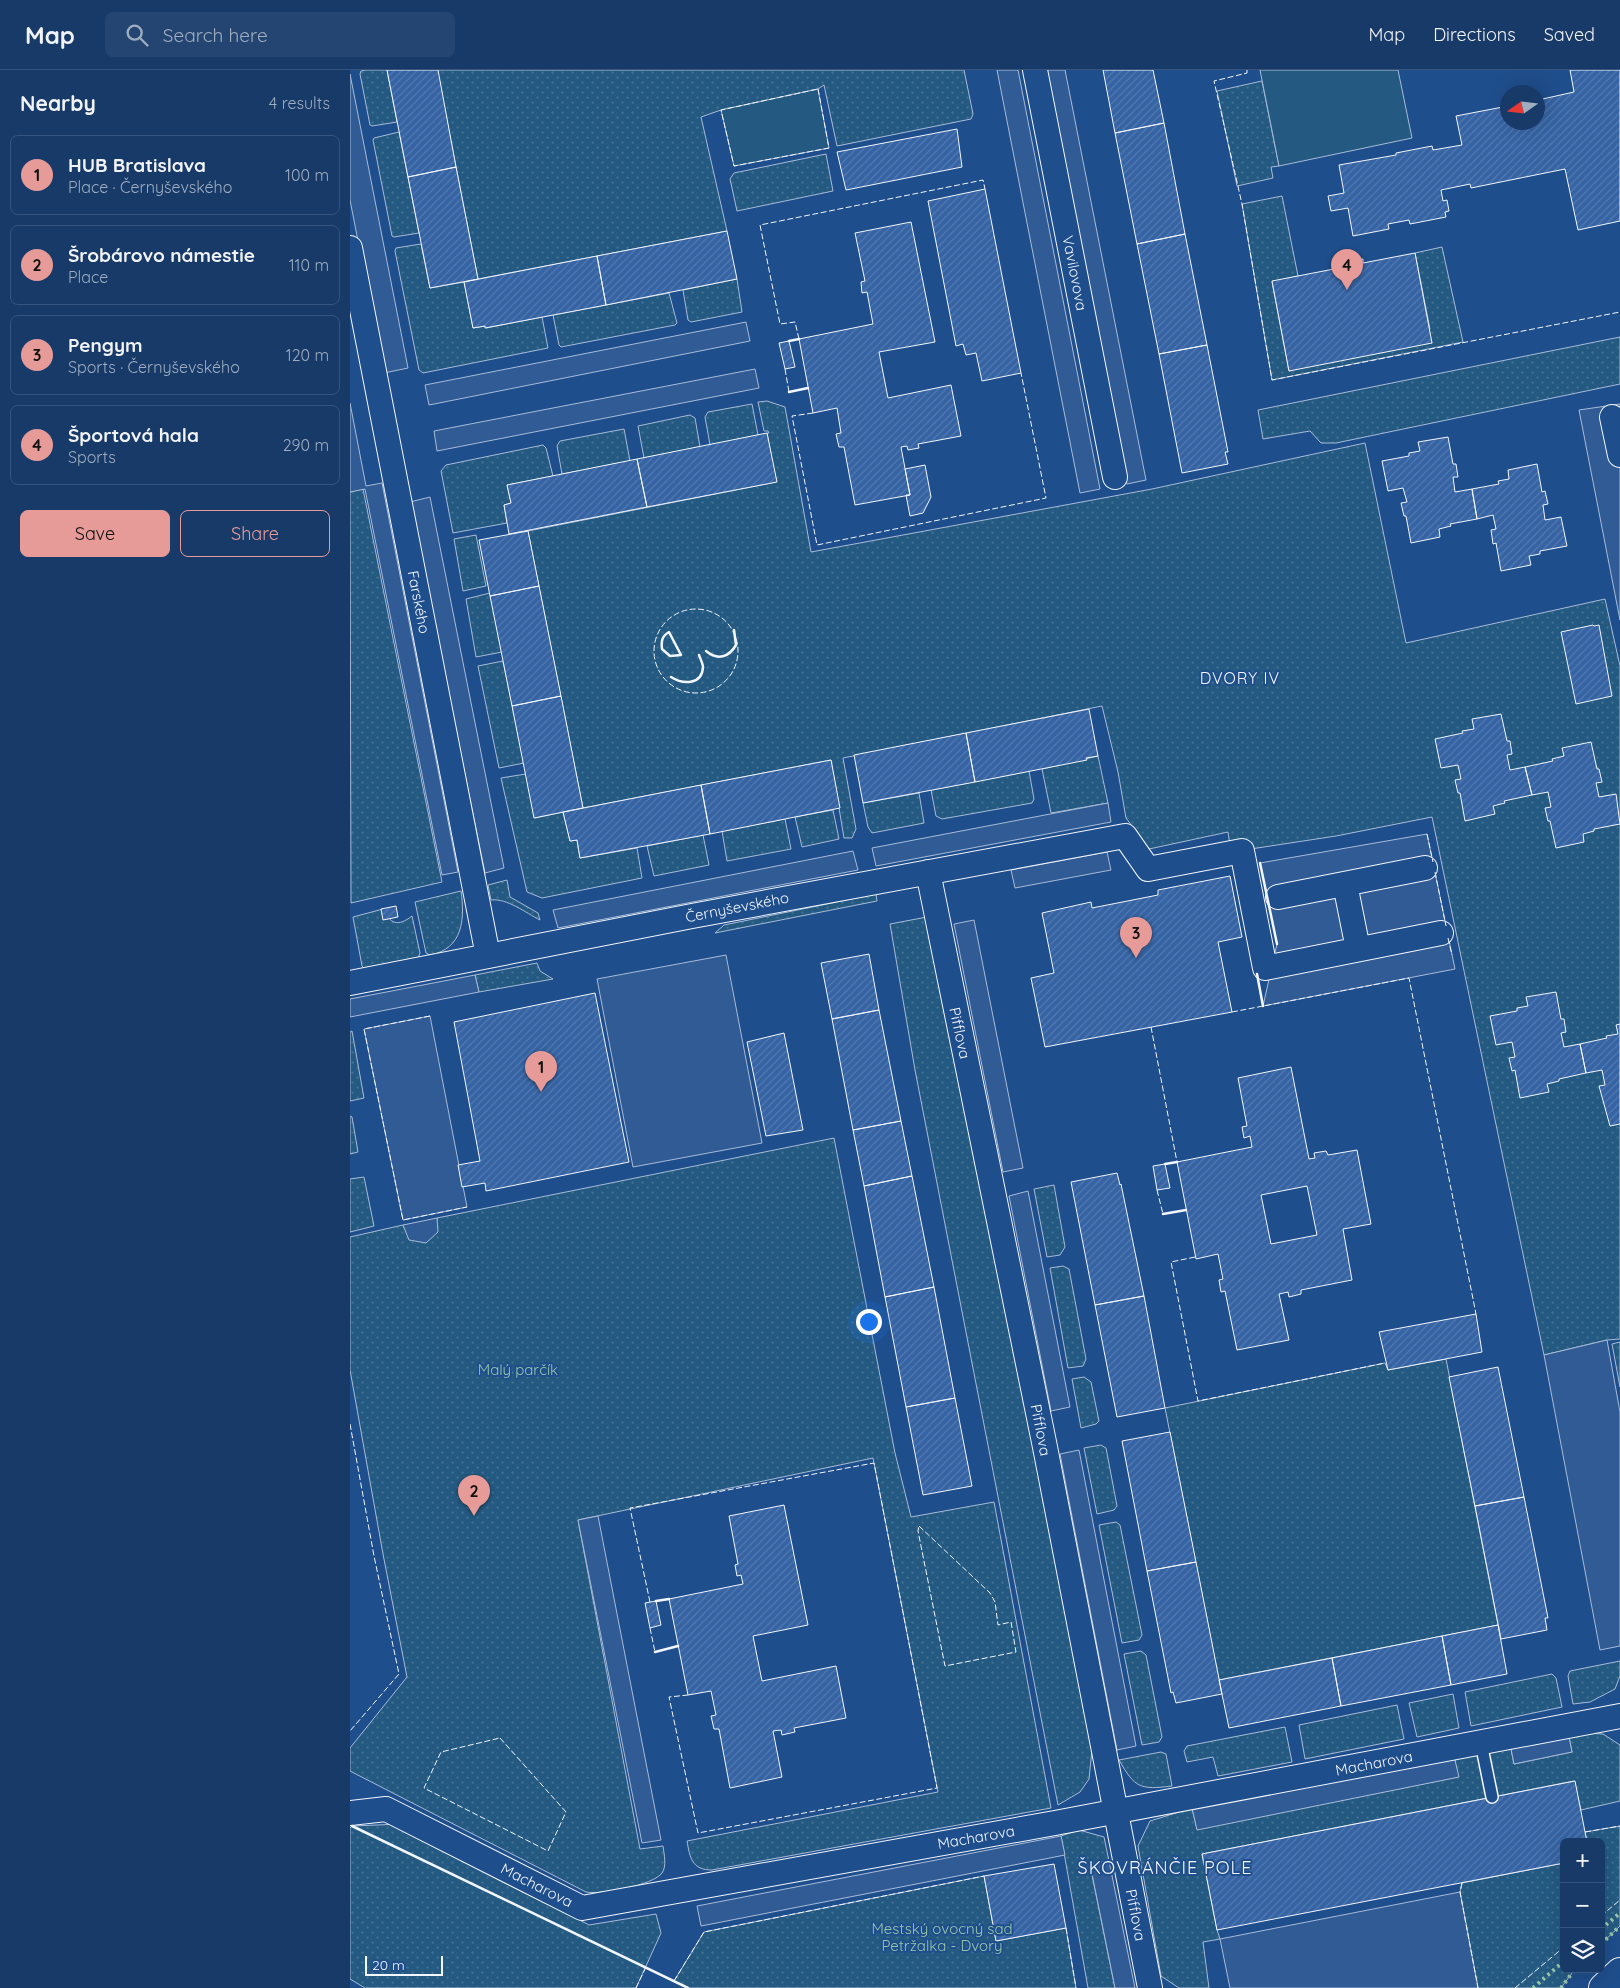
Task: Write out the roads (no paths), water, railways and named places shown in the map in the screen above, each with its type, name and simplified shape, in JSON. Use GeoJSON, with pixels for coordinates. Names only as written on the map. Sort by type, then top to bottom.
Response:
{"type":"FeatureCollection","features":[{"type":"Feature","properties":{"kind":"street","name":"Vavilovova"},"geometry":{"type":"LineString","coordinates":[[1035,70],[1115,476]]}},
{"type":"Feature","properties":{"kind":"street","name":"Farského"},"geometry":{"type":"LineString","coordinates":[[350,248],[488,956]]}},
{"type":"Feature","properties":{"kind":"street"},"geometry":{"type":"LineString","coordinates":[[1612,417],[1620,454]]}},
{"type":"Feature","properties":{"kind":"street","name":"Černyševského"},"geometry":{"type":"LineString","coordinates":[[350,983],[692,916],[1125,836],[1148,869],[1242,851],[1265,968],[1358,949]]}},
{"type":"Feature","properties":{"kind":"street"},"geometry":{"type":"LineString","coordinates":[[1278,897],[1425,868]]}},
{"type":"Feature","properties":{"kind":"street","name":"Pifflova"},"geometry":{"type":"LineString","coordinates":[[928,872],[1041,1429],[1150,1988]]}},
{"type":"Feature","properties":{"kind":"street"},"geometry":{"type":"LineString","coordinates":[[1345,884],[1358,949],[1441,933]]}},
{"type":"Feature","properties":{"kind":"street","name":"Macharova"},"geometry":{"type":"LineString","coordinates":[[350,1813],[386,1810],[582,1908],[1116,1811],[1620,1716]]}},
{"type":"Feature","properties":{"kind":"street"},"geometry":{"type":"LineString","coordinates":[[1603,1988],[1620,1972]]}},
{"type":"Feature","properties":{"kind":"lane"},"geometry":{"type":"LineString","coordinates":[[1481,1743],[1492,1797]]}},
{"type":"Feature","properties":{"kind":"place","name":"Športová hala"},"geometry":{"type":"Point","coordinates":[1347,290]}},
{"type":"Feature","properties":{"kind":"place","name":"Pengym"},"geometry":{"type":"Point","coordinates":[1136,958]}},
{"type":"Feature","properties":{"kind":"place","name":"HUB Bratislava"},"geometry":{"type":"Point","coordinates":[541,1092]}},
{"type":"Feature","properties":{"kind":"place","name":"Šrobárovo námestie"},"geometry":{"type":"Point","coordinates":[474,1516]}},
{"type":"Feature","properties":{"kind":"district","name":"DVORY IV"},"geometry":{"type":"Point","coordinates":[1240,678]}},
{"type":"Feature","properties":{"kind":"district","name":"ŠKOVRÁNČIE POLE"},"geometry":{"type":"Point","coordinates":[1165,1867]}},
{"type":"Feature","properties":{"kind":"park label","name":"Malý parčík"},"geometry":{"type":"Point","coordinates":[518,1369]}},
{"type":"Feature","properties":{"kind":"park label","name":"Mestský ovocný sad Petržalka - Dvory"},"geometry":{"type":"Point","coordinates":[942,1936]}}]}
